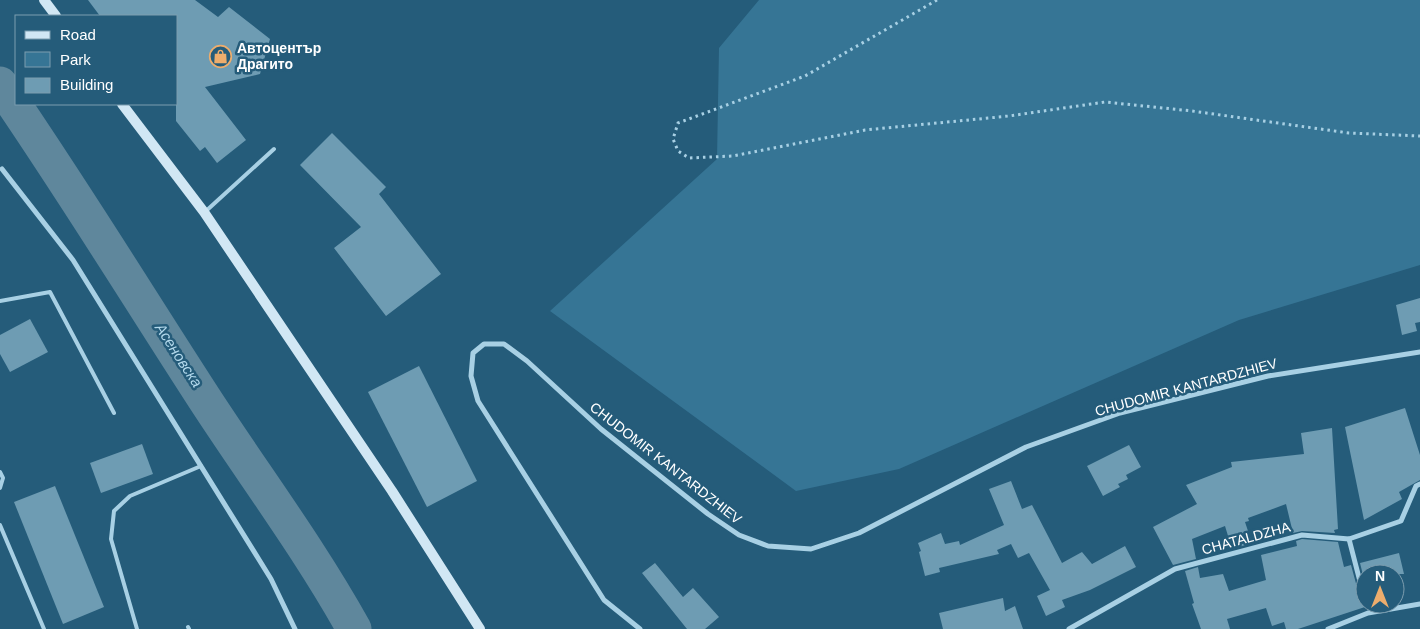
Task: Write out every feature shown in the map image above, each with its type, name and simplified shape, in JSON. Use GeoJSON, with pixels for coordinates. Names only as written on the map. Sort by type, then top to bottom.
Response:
{"type":"FeatureCollection","features":[{"type":"Feature","properties":{"kind":"main road"},"geometry":{"type":"LineString","coordinates":[[44,0],[55,15]]}},
{"type":"Feature","properties":{"kind":"main road"},"geometry":{"type":"LineString","coordinates":[[123,105],[204,212],[392,491],[480,629]]}},
{"type":"Feature","properties":{"kind":"street"},"geometry":{"type":"LineString","coordinates":[[1,168],[73,260],[271,579],[295,629]]}},
{"type":"Feature","properties":{"kind":"street","name":"CHUDOMIR KANTARDZHIEV"},"geometry":{"type":"LineString","coordinates":[[640,629],[604,600],[478,401],[471,376],[473,353],[484,344],[504,344],[527,361],[601,429],[708,514],[739,535],[768,546],[811,549],[859,533],[1026,447],[1120,413],[1268,376],[1420,352]]}},
{"type":"Feature","properties":{"kind":"street","name":"CHATALDZHA"},"geometry":{"type":"LineString","coordinates":[[1069,629],[1175,568],[1302,535],[1349,539],[1401,521],[1416,486],[1420,484]]}},
{"type":"Feature","properties":{"kind":"street"},"geometry":{"type":"LineString","coordinates":[[1349,539],[1355,564]]}},
{"type":"Feature","properties":{"kind":"street"},"geometry":{"type":"LineString","coordinates":[[1405,607],[1420,604]]}},
{"type":"Feature","properties":{"kind":"street"},"geometry":{"type":"LineString","coordinates":[[1328,629],[1366,614]]}},
{"type":"Feature","properties":{"kind":"lane"},"geometry":{"type":"LineString","coordinates":[[204,212],[274,149]]}},
{"type":"Feature","properties":{"kind":"lane"},"geometry":{"type":"LineString","coordinates":[[0,301],[50,292],[114,413]]}},
{"type":"Feature","properties":{"kind":"lane"},"geometry":{"type":"LineString","coordinates":[[137,629],[111,538],[114,511],[130,496],[201,466]]}},
{"type":"Feature","properties":{"kind":"lane"},"geometry":{"type":"LineString","coordinates":[[0,472],[3,478],[0,488]]}},
{"type":"Feature","properties":{"kind":"lane"},"geometry":{"type":"LineString","coordinates":[[0,525],[44,629]]}},
{"type":"Feature","properties":{"kind":"path"},"geometry":{"type":"LineString","coordinates":[[937,0],[805,76],[678,123],[673,139],[678,151],[689,158],[734,156],[865,130],[1009,116],[1105,102],[1192,111],[1349,133],[1420,136]]}},
{"type":"Feature","properties":{"kind":"green space"},"geometry":{"type":"Polygon","coordinates":[[[759,0],[1420,0],[1420,265],[1239,320],[899,469],[796,491],[550,311],[717,159],[719,48],[759,0]]]}},
{"type":"Feature","properties":{"kind":"building","name":"Автоцентър Драгито"},"geometry":{"type":"Polygon","coordinates":[[[88,0],[195,0],[218,17],[229,7],[270,39],[260,74],[205,87],[246,140],[217,163],[205,147],[200,151],[176,121],[176,105],[178,105],[178,15],[99,15],[88,0]]]}},
{"type":"Feature","properties":{"kind":"building"},"geometry":{"type":"Polygon","coordinates":[[[332,133],[386,187],[379,194],[441,274],[386,316],[334,248],[361,227],[300,165],[332,133]]]}},
{"type":"Feature","properties":{"kind":"building"},"geometry":{"type":"Polygon","coordinates":[[[1420,298],[1420,322],[1415,323],[1417,331],[1402,335],[1396,305],[1420,298]]]}},
{"type":"Feature","properties":{"kind":"building"},"geometry":{"type":"Polygon","coordinates":[[[30,319],[48,352],[10,372],[0,354],[0,335],[30,319]]]}},
{"type":"Feature","properties":{"kind":"building"},"geometry":{"type":"Polygon","coordinates":[[[419,366],[477,481],[427,507],[368,392],[419,366]]]}},
{"type":"Feature","properties":{"kind":"building"},"geometry":{"type":"Polygon","coordinates":[[[1405,408],[1420,455],[1420,480],[1399,492],[1402,499],[1364,520],[1345,427],[1405,408]]]}},
{"type":"Feature","properties":{"kind":"building"},"geometry":{"type":"Polygon","coordinates":[[[1332,428],[1338,529],[1334,530],[1335,533],[1302,531],[1293,533],[1286,504],[1248,518],[1249,521],[1245,522],[1252,543],[1232,549],[1225,526],[1192,539],[1196,559],[1173,565],[1153,527],[1197,504],[1186,485],[1232,467],[1231,462],[1304,454],[1301,433],[1332,428]]]}},
{"type":"Feature","properties":{"kind":"building"},"geometry":{"type":"Polygon","coordinates":[[[142,444],[153,474],[101,493],[90,463],[142,444]]]}},
{"type":"Feature","properties":{"kind":"building"},"geometry":{"type":"Polygon","coordinates":[[[1129,445],[1141,467],[1126,475],[1128,479],[1118,484],[1120,487],[1103,496],[1087,466],[1129,445]]]}},
{"type":"Feature","properties":{"kind":"building"},"geometry":{"type":"Polygon","coordinates":[[[1011,481],[1022,509],[1032,505],[1062,563],[1082,552],[1092,564],[1125,546],[1136,567],[1090,590],[1062,600],[1065,607],[1046,616],[1037,596],[1050,590],[1029,553],[1018,558],[1011,544],[997,550],[999,554],[939,568],[940,572],[925,576],[918,543],[941,533],[945,544],[959,541],[960,545],[1004,525],[989,489],[1011,481]]]}},
{"type":"Feature","properties":{"kind":"building"},"geometry":{"type":"Polygon","coordinates":[[[55,486],[104,607],[63,624],[14,502],[55,486]]]}},
{"type":"Feature","properties":{"kind":"building"},"geometry":{"type":"Polygon","coordinates":[[[1302,539],[1338,542],[1344,567],[1351,565],[1355,580],[1355,610],[1298,629],[1286,629],[1284,622],[1272,626],[1266,608],[1227,619],[1230,629],[1201,629],[1192,604],[1194,603],[1185,571],[1198,567],[1200,578],[1223,574],[1229,591],[1266,580],[1261,555],[1297,546],[1296,541],[1302,539]]]}},
{"type":"Feature","properties":{"kind":"building"},"geometry":{"type":"Polygon","coordinates":[[[1399,553],[1402,564],[1360,564],[1399,553]]]}},
{"type":"Feature","properties":{"kind":"building"},"geometry":{"type":"Polygon","coordinates":[[[655,563],[683,597],[693,588],[719,617],[705,629],[687,629],[642,573],[655,563]]]}},
{"type":"Feature","properties":{"kind":"building"},"geometry":{"type":"Polygon","coordinates":[[[1003,598],[1005,611],[1015,606],[1023,629],[943,629],[939,613],[1003,598]]]}},
{"type":"Feature","properties":{"kind":"waterway","name":"Асеновска"},"geometry":{"type":"LineString","coordinates":[[0,84],[78,201],[204,398],[300,541],[354,629]]}},
{"type":"Feature","properties":{"kind":"place","name":"Автоцентър Драгито"},"geometry":{"type":"Point","coordinates":[221,56]}}]}
